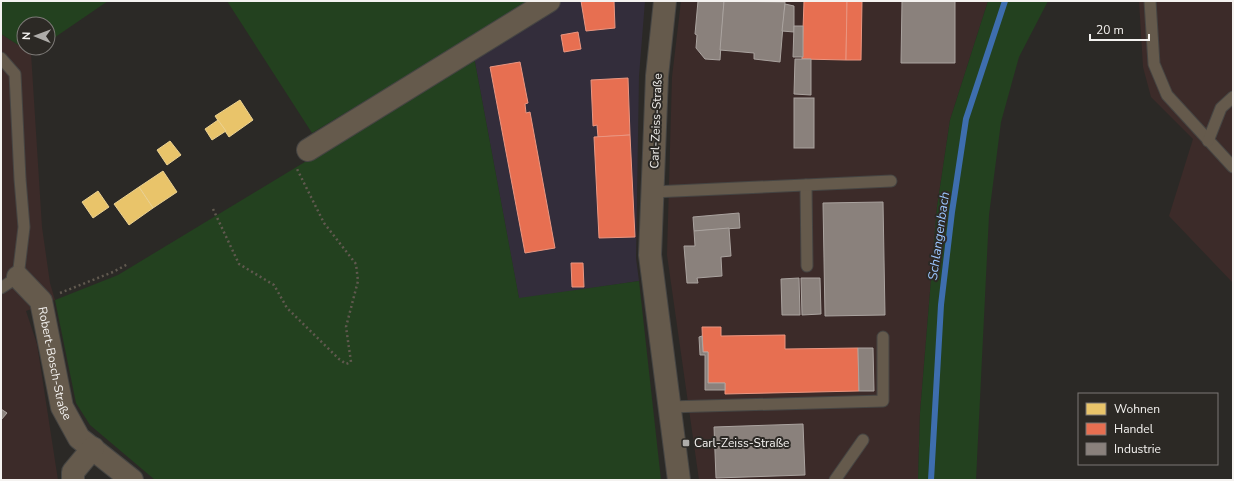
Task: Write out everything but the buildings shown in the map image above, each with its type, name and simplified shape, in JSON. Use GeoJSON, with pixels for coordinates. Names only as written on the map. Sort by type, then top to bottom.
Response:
{"type":"FeatureCollection","features":[{"type":"Feature","properties":{"kind":"street"},"geometry":{"type":"LineString","coordinates":[[302,159],[549,1]]}},
{"type":"Feature","properties":{"kind":"street","name":"Carl-Zeiss-Straße"},"geometry":{"type":"LineString","coordinates":[[664,1],[657,76],[650,255],[679,480]]}},
{"type":"Feature","properties":{"kind":"street","name":"Robert-Bosch-Straße"},"geometry":{"type":"LineString","coordinates":[[9,282],[41,301],[62,407],[79,438],[132,480]]}},
{"type":"Feature","properties":{"kind":"street"},"geometry":{"type":"LineString","coordinates":[[73,480],[73,472],[93,448]]}},
{"type":"Feature","properties":{"kind":"lane"},"geometry":{"type":"LineString","coordinates":[[1150,1],[1154,64],[1166,95],[1233,167]]}},
{"type":"Feature","properties":{"kind":"lane"},"geometry":{"type":"LineString","coordinates":[[1,58],[15,74],[24,227],[9,282]]}},
{"type":"Feature","properties":{"kind":"lane"},"geometry":{"type":"LineString","coordinates":[[1208,141],[1220,108],[1233,97]]}},
{"type":"Feature","properties":{"kind":"lane"},"geometry":{"type":"LineString","coordinates":[[653,192],[890,181]]}},
{"type":"Feature","properties":{"kind":"lane"},"geometry":{"type":"LineString","coordinates":[[806,185],[807,266]]}},
{"type":"Feature","properties":{"kind":"lane"},"geometry":{"type":"LineString","coordinates":[[669,407],[883,401],[883,337]]}},
{"type":"Feature","properties":{"kind":"lane"},"geometry":{"type":"LineString","coordinates":[[835,480],[863,440]]}},
{"type":"Feature","properties":{"kind":"path"},"geometry":{"type":"LineString","coordinates":[[213,209],[238,264],[274,285],[287,308],[340,359],[346,364],[351,362],[346,327],[358,281],[356,264],[324,223],[302,159]]}},
{"type":"Feature","properties":{"kind":"path"},"geometry":{"type":"LineString","coordinates":[[41,301],[113,272],[128,264]]}},
{"type":"Feature","properties":{"kind":"shaded area"},"geometry":{"type":"Polygon","coordinates":[[[561,1],[645,1],[639,76],[636,258],[639,281],[519,299],[474,57],[561,1]]]}},
{"type":"Feature","properties":{"kind":"shaded area"},"geometry":{"type":"Polygon","coordinates":[[[681,1],[988,1],[950,120],[937,207],[920,413],[918,480],[699,480],[667,255],[672,77],[681,1]]]}},
{"type":"Feature","properties":{"kind":"shaded area"},"geometry":{"type":"Polygon","coordinates":[[[1139,1],[1233,1],[1233,283],[1169,216],[1193,139],[1151,97],[1143,67],[1139,1]]]}},
{"type":"Feature","properties":{"kind":"shaded area"},"geometry":{"type":"Polygon","coordinates":[[[1,34],[16,44],[16,56],[31,56],[42,227],[50,283],[55,300],[26,311],[37,344],[58,480],[1,480],[1,34]]]}},
{"type":"Feature","properties":{"kind":"green space"},"geometry":{"type":"Polygon","coordinates":[[[1,1],[108,1],[56,37],[56,16],[16,16],[16,44],[1,34],[1,1]]]}},
{"type":"Feature","properties":{"kind":"green space"},"geometry":{"type":"Polygon","coordinates":[[[227,1],[531,1],[312,133],[227,1]]]}},
{"type":"Feature","properties":{"kind":"green space"},"geometry":{"type":"Polygon","coordinates":[[[988,1],[1048,1],[1019,57],[1001,122],[989,215],[976,480],[918,480],[920,413],[937,207],[950,120],[988,1]]]}},
{"type":"Feature","properties":{"kind":"green space"},"geometry":{"type":"Polygon","coordinates":[[[474,57],[519,298],[639,281],[661,480],[155,480],[90,425],[76,403],[55,300],[118,275],[323,151],[474,57]]]}},
{"type":"Feature","properties":{"kind":"waterway","name":"Schlangenbach"},"geometry":{"type":"LineString","coordinates":[[931,480],[941,305],[952,212],[966,119],[1005,1]]}},
{"type":"Feature","properties":{"kind":"place","name":"Carl-Zeiss-Straße"},"geometry":{"type":"Point","coordinates":[686,443]}}]}
